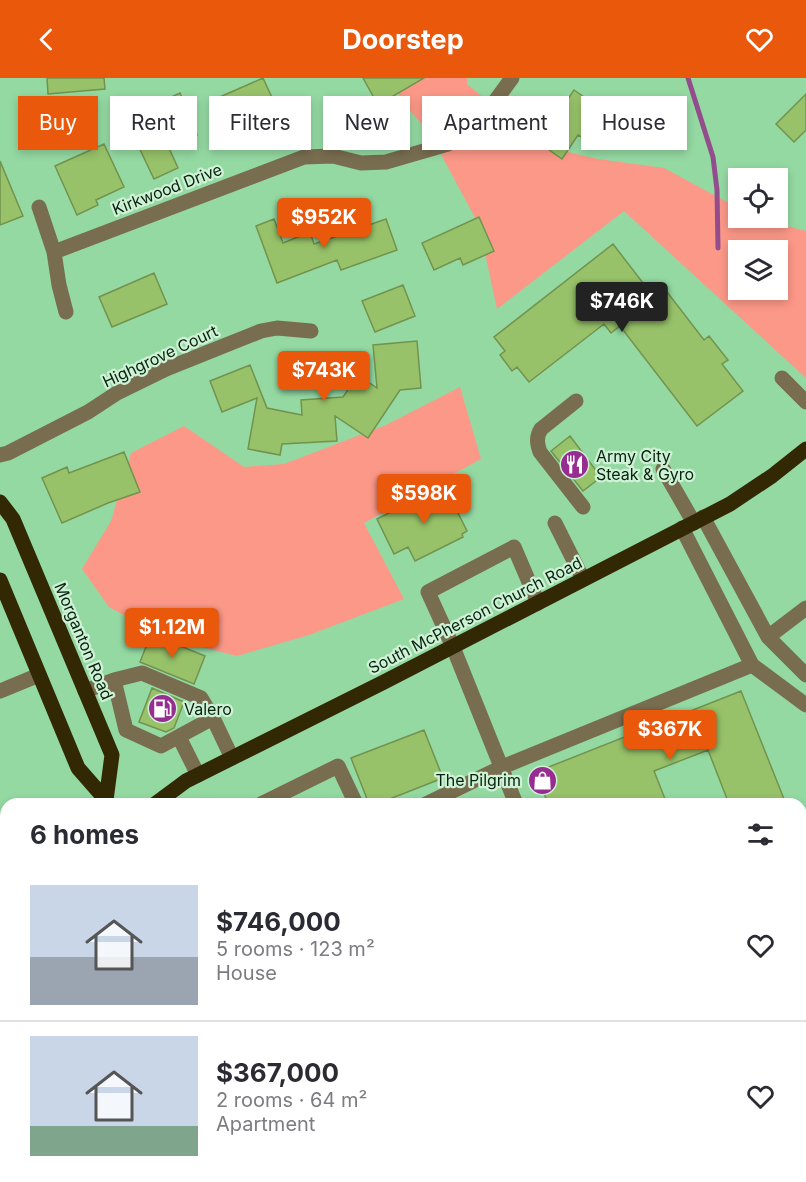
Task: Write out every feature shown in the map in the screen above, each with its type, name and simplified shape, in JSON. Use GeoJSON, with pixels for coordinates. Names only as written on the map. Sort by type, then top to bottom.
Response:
{"type":"FeatureCollection","features":[{"type":"Feature","properties":{"kind":"main road","name":"South McPherson Church Road"},"geometry":{"type":"LineString","coordinates":[[162,798],[186,781],[730,504],[772,476],[806,449]]}},
{"type":"Feature","properties":{"kind":"main road","name":"Morganton Road"},"geometry":{"type":"LineString","coordinates":[[0,502],[13,519],[112,755],[107,798]]}},
{"type":"Feature","properties":{"kind":"main road","name":"Morganton Road"},"geometry":{"type":"LineString","coordinates":[[0,580],[78,768],[104,798]]}},
{"type":"Feature","properties":{"kind":"street","name":"Kirkwood Drive"},"geometry":{"type":"LineString","coordinates":[[54,252],[304,157],[333,156],[361,163],[386,162],[448,144],[479,123],[512,78]]}},
{"type":"Feature","properties":{"kind":"street"},"geometry":{"type":"LineString","coordinates":[[39,207],[54,252],[66,312]]}},
{"type":"Feature","properties":{"kind":"street","name":"Highgrove Court"},"geometry":{"type":"LineString","coordinates":[[0,455],[68,422],[117,393],[261,331],[297,329],[311,332]]}},
{"type":"Feature","properties":{"kind":"street"},"geometry":{"type":"LineString","coordinates":[[782,378],[806,402]]}},
{"type":"Feature","properties":{"kind":"street"},"geometry":{"type":"LineString","coordinates":[[576,401],[541,429],[537,434],[537,442],[544,458],[583,507]]}},
{"type":"Feature","properties":{"kind":"street"},"geometry":{"type":"LineString","coordinates":[[663,469],[693,523],[768,637],[806,675]]}},
{"type":"Feature","properties":{"kind":"street"},"geometry":{"type":"LineString","coordinates":[[555,523],[584,579]]}},
{"type":"Feature","properties":{"kind":"street"},"geometry":{"type":"LineString","coordinates":[[693,523],[752,664],[806,705]]}},
{"type":"Feature","properties":{"kind":"street"},"geometry":{"type":"LineString","coordinates":[[514,798],[453,647],[428,592],[514,547],[538,603]]}},
{"type":"Feature","properties":{"kind":"street"},"geometry":{"type":"LineString","coordinates":[[768,637],[806,608]]}},
{"type":"Feature","properties":{"kind":"street"},"geometry":{"type":"LineString","coordinates":[[438,798],[502,767],[752,664]]}},
{"type":"Feature","properties":{"kind":"street"},"geometry":{"type":"LineString","coordinates":[[85,691],[142,673],[201,698],[232,758]]}},
{"type":"Feature","properties":{"kind":"street"},"geometry":{"type":"LineString","coordinates":[[0,692],[39,675]]}},
{"type":"Feature","properties":{"kind":"street"},"geometry":{"type":"LineString","coordinates":[[114,680],[126,730],[161,746],[213,718]]}},
{"type":"Feature","properties":{"kind":"street"},"geometry":{"type":"LineString","coordinates":[[101,729],[123,719]]}},
{"type":"Feature","properties":{"kind":"street"},"geometry":{"type":"LineString","coordinates":[[179,736],[198,775]]}},
{"type":"Feature","properties":{"kind":"street"},"geometry":{"type":"LineString","coordinates":[[273,798],[338,766],[353,798]]}},
{"type":"Feature","properties":{"kind":"shaded area"},"geometry":{"type":"Polygon","coordinates":[[[394,78],[467,78],[467,84],[482,96],[422,96],[422,125],[410,111],[410,96],[399,96],[394,78]]]}},
{"type":"Feature","properties":{"kind":"shaded area"},"geometry":{"type":"Polygon","coordinates":[[[439,150],[559,150],[598,159],[664,168],[728,203],[728,228],[788,226],[806,231],[806,378],[624,211],[497,309],[479,225],[439,150]]]}},
{"type":"Feature","properties":{"kind":"shaded area"},"geometry":{"type":"Polygon","coordinates":[[[460,387],[481,459],[364,523],[404,599],[309,635],[237,656],[166,638],[109,607],[82,569],[111,521],[131,453],[184,426],[244,467],[284,464],[386,425],[460,387]]]}},
{"type":"Feature","properties":{"kind":"building"},"geometry":{"type":"Polygon","coordinates":[[[47,78],[104,78],[105,89],[48,94],[47,78]]]}},
{"type":"Feature","properties":{"kind":"building"},"geometry":{"type":"Polygon","coordinates":[[[263,78],[271,96],[222,96],[263,78]]]}},
{"type":"Feature","properties":{"kind":"building"},"geometry":{"type":"Polygon","coordinates":[[[363,78],[424,78],[393,96],[373,96],[363,78]]]}},
{"type":"Feature","properties":{"kind":"building"},"geometry":{"type":"Polygon","coordinates":[[[574,90],[583,96],[581,137],[578,135],[569,148],[569,97],[574,90]]]}},
{"type":"Feature","properties":{"kind":"building"},"geometry":{"type":"Polygon","coordinates":[[[806,94],[806,130],[794,142],[776,124],[806,94]]]}},
{"type":"Feature","properties":{"kind":"building"},"geometry":{"type":"Polygon","coordinates":[[[104,144],[124,187],[96,200],[98,205],[77,215],[55,166],[91,150],[98,150],[98,147],[104,144]]]}},
{"type":"Feature","properties":{"kind":"building"},"geometry":{"type":"Polygon","coordinates":[[[140,150],[170,150],[178,168],[154,179],[140,150]]]}},
{"type":"Feature","properties":{"kind":"building"},"geometry":{"type":"Polygon","coordinates":[[[549,150],[568,150],[562,159],[549,150]]]}},
{"type":"Feature","properties":{"kind":"building"},"geometry":{"type":"Polygon","coordinates":[[[0,161],[23,216],[0,225],[0,161]]]}},
{"type":"Feature","properties":{"kind":"building"},"geometry":{"type":"Polygon","coordinates":[[[479,217],[494,251],[463,265],[460,258],[434,270],[422,243],[479,217]]]}},
{"type":"Feature","properties":{"kind":"building"},"geometry":{"type":"Polygon","coordinates":[[[274,219],[283,243],[310,232],[314,244],[386,219],[397,250],[341,270],[337,260],[277,283],[256,226],[274,219]]]}},
{"type":"Feature","properties":{"kind":"building"},"geometry":{"type":"Polygon","coordinates":[[[613,244],[653,296],[664,288],[704,340],[709,336],[728,360],[722,364],[743,391],[697,426],[620,326],[611,333],[604,324],[529,382],[517,367],[512,371],[500,355],[505,351],[494,337],[613,244]]]}},
{"type":"Feature","properties":{"kind":"building"},"geometry":{"type":"Polygon","coordinates":[[[154,273],[167,304],[112,327],[99,297],[154,273]]]}},
{"type":"Feature","properties":{"kind":"building"},"geometry":{"type":"Polygon","coordinates":[[[403,285],[415,316],[375,332],[362,301],[403,285]]]}},
{"type":"Feature","properties":{"kind":"building"},"geometry":{"type":"Polygon","coordinates":[[[417,341],[421,388],[400,390],[368,438],[335,416],[337,441],[282,444],[280,455],[248,449],[257,398],[222,412],[210,381],[250,365],[267,408],[302,415],[301,400],[343,397],[358,375],[377,388],[373,345],[417,341]]]}},
{"type":"Feature","properties":{"kind":"building","name":"Army City Steak & Gyro"},"geometry":{"type":"Polygon","coordinates":[[[570,436],[601,477],[583,491],[551,451],[570,436]]]}},
{"type":"Feature","properties":{"kind":"building"},"geometry":{"type":"Polygon","coordinates":[[[124,452],[140,492],[62,523],[42,478],[67,467],[69,473],[124,452]]]}},
{"type":"Feature","properties":{"kind":"building"},"geometry":{"type":"Polygon","coordinates":[[[444,485],[467,531],[462,534],[463,537],[415,561],[408,547],[394,554],[377,519],[444,485]]]}},
{"type":"Feature","properties":{"kind":"building"},"geometry":{"type":"Polygon","coordinates":[[[151,634],[205,656],[194,684],[140,662],[151,634]]]}},
{"type":"Feature","properties":{"kind":"building","name":"Valero"},"geometry":{"type":"Polygon","coordinates":[[[152,688],[184,702],[174,728],[166,732],[139,722],[152,688]]]}},
{"type":"Feature","properties":{"kind":"building"},"geometry":{"type":"Polygon","coordinates":[[[741,691],[784,798],[727,798],[708,750],[654,771],[665,798],[546,798],[536,772],[741,691]]]}},
{"type":"Feature","properties":{"kind":"building"},"geometry":{"type":"Polygon","coordinates":[[[424,730],[443,778],[392,798],[367,798],[351,758],[424,730]]]}},
{"type":"Feature","properties":{"kind":"waterway"},"geometry":{"type":"LineString","coordinates":[[688,78],[713,157],[717,190],[718,248]]}},
{"type":"Feature","properties":{"kind":"place","name":"Army City Steak & Gyro"},"geometry":{"type":"Point","coordinates":[575,465]}},
{"type":"Feature","properties":{"kind":"place","name":"Valero"},"geometry":{"type":"Point","coordinates":[163,709]}},
{"type":"Feature","properties":{"kind":"place","name":"The Pilgrim"},"geometry":{"type":"Point","coordinates":[542,780]}}]}
